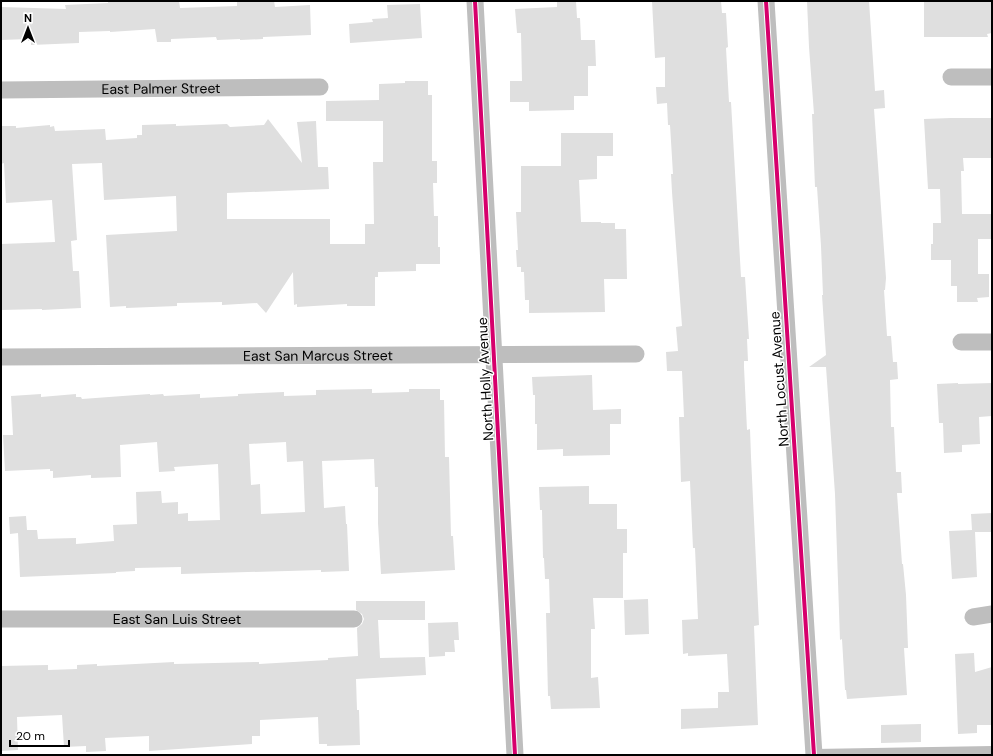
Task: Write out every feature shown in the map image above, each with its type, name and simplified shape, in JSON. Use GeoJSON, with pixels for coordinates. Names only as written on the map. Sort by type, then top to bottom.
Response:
{"type":"FeatureCollection","features":[{"type":"Feature","properties":{"kind":"street","name":"North Holly Avenue"},"geometry":{"type":"LineString","coordinates":[[475,1],[515,755]]}},
{"type":"Feature","properties":{"kind":"street","name":"North Locust Avenue"},"geometry":{"type":"LineString","coordinates":[[766,1],[814,754]]}},
{"type":"Feature","properties":{"kind":"street"},"geometry":{"type":"LineString","coordinates":[[951,77],[992,77]]}},
{"type":"Feature","properties":{"kind":"street","name":"East Palmer Street"},"geometry":{"type":"LineString","coordinates":[[1,90],[320,87]]}},
{"type":"Feature","properties":{"kind":"street"},"geometry":{"type":"LineString","coordinates":[[961,342],[992,342]]}},
{"type":"Feature","properties":{"kind":"street","name":"East San Marcus Street"},"geometry":{"type":"LineString","coordinates":[[1,357],[636,354]]}},
{"type":"Feature","properties":{"kind":"street"},"geometry":{"type":"LineString","coordinates":[[972,616],[992,614]]}},
{"type":"Feature","properties":{"kind":"street","name":"East San Luis Street"},"geometry":{"type":"LineString","coordinates":[[1,620],[354,620]]}},
{"type":"Feature","properties":{"kind":"lane"},"geometry":{"type":"LineString","coordinates":[[814,754],[992,750]]}},
{"type":"Feature","properties":{"kind":"building"},"geometry":{"type":"Polygon","coordinates":[[[108,1],[179,1],[180,8],[237,6],[237,1],[274,1],[275,7],[310,5],[311,35],[263,37],[263,39],[240,40],[217,40],[216,37],[171,39],[171,42],[157,42],[155,29],[110,32],[79,32],[79,43],[31,45],[31,41],[28,41],[28,39],[1,40],[1,7],[66,9],[65,5],[108,3],[108,1]]]}},
{"type":"Feature","properties":{"kind":"building"},"geometry":{"type":"Polygon","coordinates":[[[557,1],[576,1],[577,18],[580,18],[581,40],[595,40],[596,66],[588,66],[588,96],[574,96],[574,110],[529,111],[529,102],[510,102],[510,81],[522,81],[521,33],[517,33],[515,9],[557,7],[557,1]]]}},
{"type":"Feature","properties":{"kind":"building"},"geometry":{"type":"Polygon","coordinates":[[[652,1],[721,1],[722,13],[726,13],[729,102],[731,102],[741,277],[745,277],[749,339],[747,339],[748,361],[744,361],[744,367],[747,430],[750,429],[759,625],[754,626],[758,725],[681,729],[681,709],[718,708],[718,692],[729,692],[727,654],[688,656],[688,653],[683,654],[682,620],[698,619],[695,548],[693,548],[690,481],[681,482],[679,417],[684,417],[682,371],[667,371],[666,352],[678,351],[676,327],[682,326],[672,192],[671,174],[673,174],[670,125],[668,125],[667,103],[657,104],[656,87],[665,87],[665,57],[655,58],[652,1]]]}},
{"type":"Feature","properties":{"kind":"building"},"geometry":{"type":"Polygon","coordinates":[[[807,1],[869,1],[875,91],[884,90],[885,108],[874,109],[886,278],[884,290],[887,336],[891,336],[893,362],[897,362],[898,379],[890,380],[891,427],[894,427],[896,472],[901,472],[902,493],[897,493],[902,564],[906,595],[908,648],[904,648],[907,695],[847,699],[845,690],[842,639],[840,640],[835,494],[826,367],[809,367],[826,355],[822,295],[821,246],[817,187],[815,187],[812,114],[814,114],[807,1]]]}},
{"type":"Feature","properties":{"kind":"building"},"geometry":{"type":"Polygon","coordinates":[[[924,1],[992,1],[992,33],[987,34],[988,37],[924,37],[924,1]]]}},
{"type":"Feature","properties":{"kind":"building"},"geometry":{"type":"Polygon","coordinates":[[[420,4],[422,38],[350,43],[349,24],[373,22],[372,19],[388,18],[387,5],[420,4]]]}},
{"type":"Feature","properties":{"kind":"building"},"geometry":{"type":"Polygon","coordinates":[[[405,81],[428,81],[428,95],[432,95],[432,161],[437,161],[437,183],[433,183],[434,216],[438,216],[438,247],[440,247],[440,264],[416,264],[416,271],[378,272],[378,277],[375,277],[375,306],[347,306],[347,304],[297,307],[297,304],[294,305],[293,272],[266,313],[257,303],[222,305],[222,302],[177,303],[177,306],[126,308],[126,306],[110,307],[106,235],[177,231],[176,196],[104,200],[102,163],[72,164],[77,240],[71,241],[73,271],[79,271],[81,308],[1,310],[1,244],[55,242],[52,200],[6,203],[4,163],[1,164],[1,126],[16,126],[16,128],[50,125],[50,127],[54,126],[55,131],[105,129],[106,140],[137,138],[137,135],[142,135],[142,125],[176,124],[176,126],[227,124],[230,127],[264,125],[268,119],[302,163],[297,122],[316,121],[318,167],[328,167],[329,189],[227,193],[227,219],[330,219],[330,244],[365,244],[365,224],[374,224],[373,162],[383,162],[383,121],[326,121],[326,101],[379,100],[379,84],[405,83],[405,81]]]}},
{"type":"Feature","properties":{"kind":"building"},"geometry":{"type":"Polygon","coordinates":[[[992,118],[992,158],[963,158],[964,171],[961,171],[962,214],[992,214],[992,239],[978,239],[978,274],[989,274],[989,297],[977,298],[978,302],[957,302],[957,286],[951,286],[951,260],[931,260],[933,223],[941,223],[940,189],[928,189],[924,119],[992,118]]]}},
{"type":"Feature","properties":{"kind":"building"},"geometry":{"type":"Polygon","coordinates":[[[561,133],[613,133],[613,156],[597,156],[597,179],[579,180],[581,222],[615,223],[615,229],[626,229],[627,279],[604,279],[605,312],[529,313],[529,300],[525,300],[524,272],[521,272],[521,267],[517,267],[516,250],[518,250],[516,212],[521,212],[521,166],[561,166],[561,133]]]}},
{"type":"Feature","properties":{"kind":"building"},"geometry":{"type":"Polygon","coordinates":[[[592,375],[593,410],[621,409],[621,424],[610,424],[610,455],[563,456],[563,449],[537,450],[537,424],[535,424],[535,395],[533,395],[532,377],[592,375]]]}},
{"type":"Feature","properties":{"kind":"building"},"geometry":{"type":"Polygon","coordinates":[[[992,383],[992,416],[979,417],[980,444],[962,445],[962,452],[944,453],[943,423],[939,423],[937,384],[992,383]]]}},
{"type":"Feature","properties":{"kind":"building"},"geometry":{"type":"Polygon","coordinates":[[[372,389],[372,393],[409,392],[409,389],[440,389],[440,400],[444,400],[445,457],[449,457],[451,536],[453,536],[455,570],[381,574],[378,523],[378,487],[375,487],[374,459],[322,461],[324,508],[345,506],[349,571],[321,572],[321,570],[181,574],[181,567],[135,568],[135,571],[116,573],[20,577],[18,533],[10,534],[9,517],[26,516],[27,530],[37,530],[38,539],[76,538],[76,544],[114,541],[113,525],[137,524],[136,492],[161,491],[162,503],[178,502],[178,514],[188,513],[188,521],[220,520],[218,464],[174,467],[175,471],[159,472],[157,442],[120,445],[121,477],[91,478],[91,475],[53,478],[53,471],[50,471],[50,469],[5,471],[3,435],[13,435],[11,396],[41,394],[41,397],[76,394],[76,397],[81,397],[82,399],[150,394],[163,394],[164,396],[200,394],[200,398],[238,396],[238,394],[284,392],[284,396],[316,395],[316,390],[372,389]],[[286,442],[249,444],[251,485],[260,484],[261,514],[305,512],[303,461],[287,462],[286,442]]]}},
{"type":"Feature","properties":{"kind":"building"},"geometry":{"type":"Polygon","coordinates":[[[589,486],[589,504],[617,504],[617,529],[627,529],[627,553],[623,553],[623,598],[593,598],[595,629],[591,629],[591,678],[598,677],[600,708],[551,709],[550,696],[548,696],[546,613],[550,613],[549,579],[545,579],[542,510],[540,510],[539,487],[589,486]]]}},
{"type":"Feature","properties":{"kind":"building"},"geometry":{"type":"Polygon","coordinates":[[[992,513],[992,532],[975,532],[977,577],[952,579],[949,531],[972,530],[971,514],[992,513]]]}},
{"type":"Feature","properties":{"kind":"building"},"geometry":{"type":"Polygon","coordinates":[[[648,599],[649,634],[625,635],[624,600],[648,599]]]}},
{"type":"Feature","properties":{"kind":"building"},"geometry":{"type":"Polygon","coordinates":[[[356,601],[425,601],[425,620],[378,620],[380,658],[425,657],[426,675],[356,679],[360,745],[327,746],[327,744],[319,744],[318,717],[260,720],[260,736],[252,736],[252,744],[149,751],[149,736],[105,738],[106,751],[86,752],[86,746],[64,747],[62,715],[17,717],[18,750],[1,751],[1,666],[48,665],[48,670],[77,669],[77,665],[97,664],[97,666],[174,662],[174,664],[259,662],[259,664],[328,660],[328,658],[358,656],[357,628],[362,624],[364,619],[362,614],[356,610],[356,601]]]}},
{"type":"Feature","properties":{"kind":"building"},"geometry":{"type":"Polygon","coordinates":[[[458,622],[459,640],[454,640],[455,652],[445,652],[445,656],[429,657],[428,623],[458,622]]]}},
{"type":"Feature","properties":{"kind":"building"},"geometry":{"type":"Polygon","coordinates":[[[974,653],[975,672],[992,667],[992,725],[977,725],[977,733],[958,734],[955,654],[974,653]]]}},
{"type":"Feature","properties":{"kind":"building"},"geometry":{"type":"Polygon","coordinates":[[[921,724],[921,742],[881,743],[881,725],[921,724]]]}},
{"type":"Feature","properties":{"kind":"cycle path"},"geometry":{"type":"LineString","coordinates":[[475,1],[515,755]]}},
{"type":"Feature","properties":{"kind":"cycle path"},"geometry":{"type":"LineString","coordinates":[[766,1],[814,755]]}}]}
